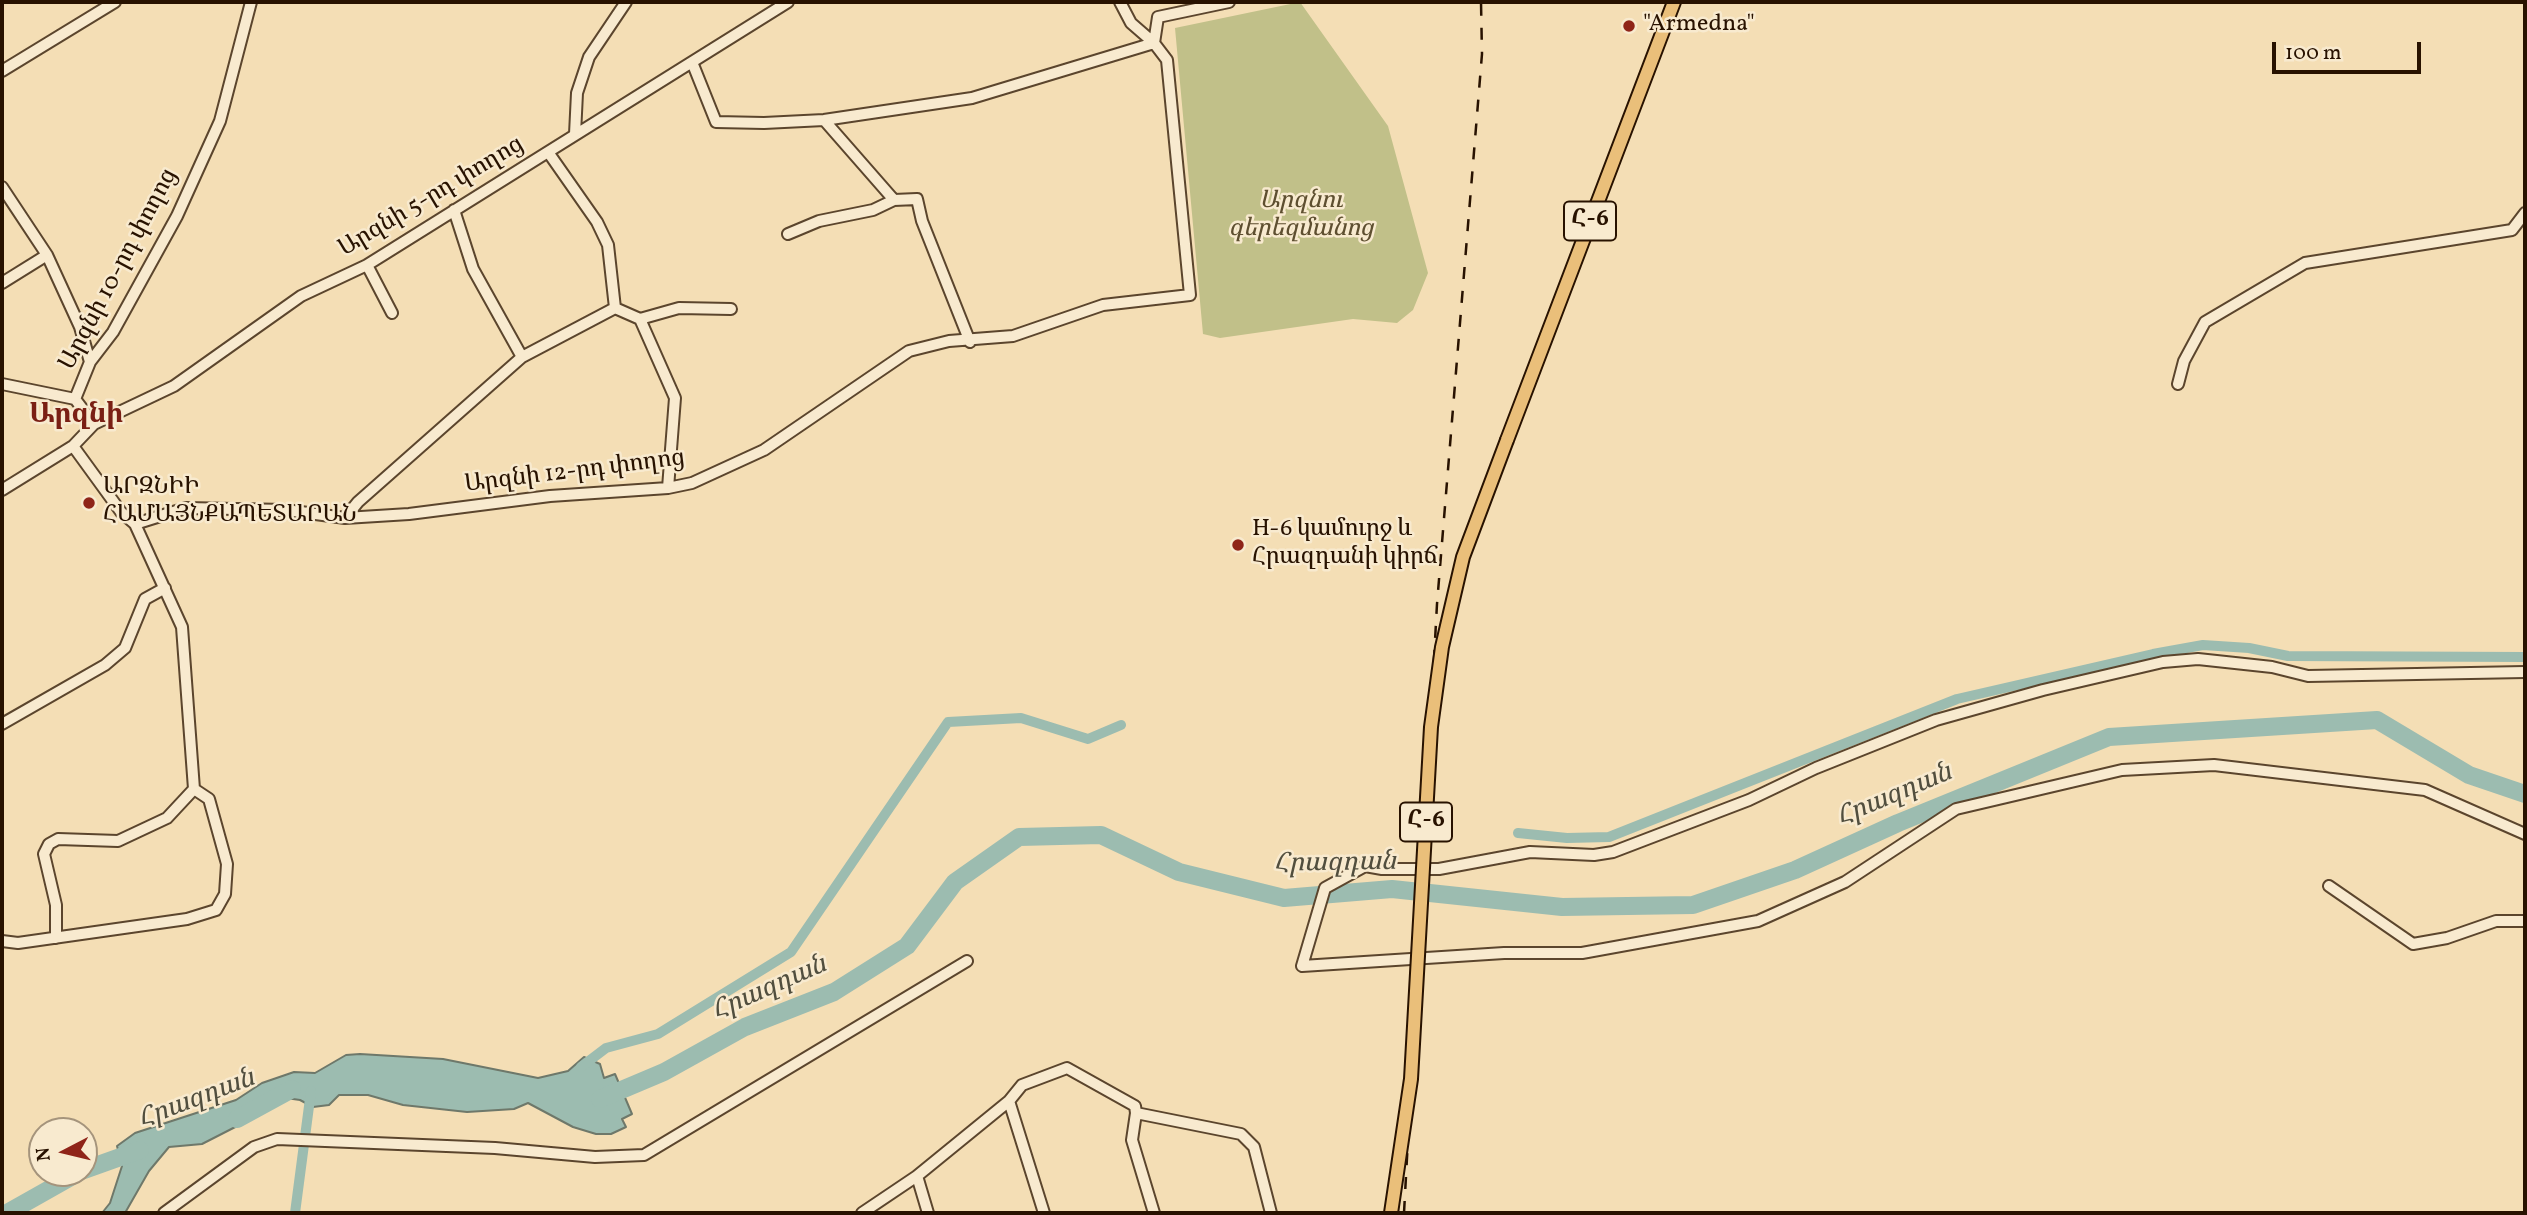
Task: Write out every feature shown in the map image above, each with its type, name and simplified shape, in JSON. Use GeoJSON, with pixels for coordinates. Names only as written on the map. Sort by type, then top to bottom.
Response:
{"type":"FeatureCollection","features":[{"type":"Feature","properties":{"kind":"main road","name":"Հ-6"},"geometry":{"type":"LineString","coordinates":[[1391,1213],[1404,1147],[1411,1079],[1430,727],[1442,647],[1463,557],[1674,2]]}},
{"type":"Feature","properties":{"kind":"street"},"geometry":{"type":"LineString","coordinates":[[2,71],[115,2]]}},
{"type":"Feature","properties":{"kind":"street","name":"Արզնի 10-րդ փողոց"},"geometry":{"type":"LineString","coordinates":[[75,399],[90,362],[113,332],[170,228],[220,121],[251,2]]}},
{"type":"Feature","properties":{"kind":"street"},"geometry":{"type":"LineString","coordinates":[[575,134],[578,93],[589,57],[626,2]]}},
{"type":"Feature","properties":{"kind":"street","name":"Արզնի 5-րդ փողոց"},"geometry":{"type":"LineString","coordinates":[[2,490],[73,446],[94,424],[174,386],[301,296],[367,265],[788,2]]}},
{"type":"Feature","properties":{"kind":"street"},"geometry":{"type":"LineString","coordinates":[[1119,2],[1131,23],[1154,43]]}},
{"type":"Feature","properties":{"kind":"street"},"geometry":{"type":"LineString","coordinates":[[1154,43],[1157,17],[1229,2]]}},
{"type":"Feature","properties":{"kind":"street"},"geometry":{"type":"LineString","coordinates":[[692,62],[716,122],[824,120],[972,98],[1154,43]]}},
{"type":"Feature","properties":{"kind":"street","name":"Արզնի 12-րդ փողոց"},"geometry":{"type":"LineString","coordinates":[[135,524],[186,508],[286,510],[345,518],[550,496],[668,488],[692,483],[764,450],[909,351],[949,341],[970,342],[1013,336],[1103,305],[1190,295],[1167,60],[1154,43]]}},
{"type":"Feature","properties":{"kind":"street"},"geometry":{"type":"LineString","coordinates":[[824,120],[894,200]]}},
{"type":"Feature","properties":{"kind":"street"},"geometry":{"type":"LineString","coordinates":[[548,152],[597,222],[608,245],[615,308]]}},
{"type":"Feature","properties":{"kind":"street"},"geometry":{"type":"LineString","coordinates":[[2,187],[47,255],[80,327],[90,362]]}},
{"type":"Feature","properties":{"kind":"street"},"geometry":{"type":"LineString","coordinates":[[788,234],[819,221],[873,210],[894,200],[917,199],[922,222],[970,342]]}},
{"type":"Feature","properties":{"kind":"street"},"geometry":{"type":"LineString","coordinates":[[454,210],[473,269],[522,357]]}},
{"type":"Feature","properties":{"kind":"street"},"geometry":{"type":"LineString","coordinates":[[2178,384],[2184,361],[2205,322],[2305,263],[2512,230],[2525,213]]}},
{"type":"Feature","properties":{"kind":"street"},"geometry":{"type":"LineString","coordinates":[[2,283],[47,255]]}},
{"type":"Feature","properties":{"kind":"street"},"geometry":{"type":"LineString","coordinates":[[367,265],[393,313]]}},
{"type":"Feature","properties":{"kind":"street"},"geometry":{"type":"LineString","coordinates":[[615,308],[640,319],[679,308],[731,309]]}},
{"type":"Feature","properties":{"kind":"street"},"geometry":{"type":"LineString","coordinates":[[345,518],[358,502],[522,357],[615,308]]}},
{"type":"Feature","properties":{"kind":"street"},"geometry":{"type":"LineString","coordinates":[[640,319],[675,398],[668,488]]}},
{"type":"Feature","properties":{"kind":"street"},"geometry":{"type":"LineString","coordinates":[[2,384],[75,399],[94,424]]}},
{"type":"Feature","properties":{"kind":"street"},"geometry":{"type":"LineString","coordinates":[[56,938],[56,905],[44,854],[49,844],[58,839],[118,841],[167,818],[194,789],[182,627],[135,524],[121,512],[73,446]]}},
{"type":"Feature","properties":{"kind":"street"},"geometry":{"type":"LineString","coordinates":[[2,724],[105,666],[125,648],[145,599],[165,588]]}},
{"type":"Feature","properties":{"kind":"street"},"geometry":{"type":"LineString","coordinates":[[2525,672],[2472,676],[2308,677],[2272,667],[2197,659],[2162,662],[2043,690],[1936,720],[1816,768],[1749,800],[1613,852],[1594,855],[1530,852],[1440,869],[1382,869],[1365,866],[1325,888],[1302,966],[1504,953],[1582,953],[1758,920],[1845,882],[1956,809],[2122,771],[2214,765],[2425,790],[2525,835]]}},
{"type":"Feature","properties":{"kind":"street"},"geometry":{"type":"LineString","coordinates":[[2,941],[18,943],[56,938],[187,919],[216,910],[225,894],[227,864],[209,799],[194,789]]}},
{"type":"Feature","properties":{"kind":"street"},"geometry":{"type":"LineString","coordinates":[[2329,886],[2413,944],[2447,938],[2496,921],[2525,921]]}},
{"type":"Feature","properties":{"kind":"street"},"geometry":{"type":"LineString","coordinates":[[164,1213],[254,1147],[277,1139],[495,1148],[595,1157],[644,1155],[967,961]]}},
{"type":"Feature","properties":{"kind":"street"},"geometry":{"type":"LineString","coordinates":[[862,1213],[917,1176],[1009,1101],[1022,1085],[1067,1068],[1135,1106],[1132,1140],[1154,1213]]}},
{"type":"Feature","properties":{"kind":"street"},"geometry":{"type":"LineString","coordinates":[[1009,1101],[1044,1213]]}},
{"type":"Feature","properties":{"kind":"street"},"geometry":{"type":"LineString","coordinates":[[1136,1113],[1241,1134],[1254,1147],[1271,1213]]}},
{"type":"Feature","properties":{"kind":"street"},"geometry":{"type":"LineString","coordinates":[[917,1176],[928,1213]]}},
{"type":"Feature","properties":{"kind":"green space","name":"Արզնու գերեզմանոց"},"geometry":{"type":"Polygon","coordinates":[[[1300,2],[1388,126],[1428,273],[1413,310],[1397,323],[1353,319],[1220,338],[1203,334],[1175,28],[1300,2]]]}},
{"type":"Feature","properties":{"kind":"shaded area"},"geometry":{"type":"Polygon","coordinates":[[[346,1055],[443,1059],[538,1078],[568,1071],[584,1057],[600,1064],[604,1078],[615,1074],[632,1114],[622,1119],[626,1127],[611,1134],[596,1134],[573,1127],[528,1103],[514,1109],[467,1112],[403,1105],[368,1095],[339,1095],[329,1105],[313,1107],[300,1100],[286,1098],[264,1102],[247,1121],[202,1144],[169,1147],[149,1171],[125,1213],[102,1213],[110,1203],[122,1166],[117,1146],[135,1133],[236,1100],[262,1083],[294,1072],[315,1073],[346,1055]]]}},
{"type":"Feature","properties":{"kind":"waterway"},"geometry":{"type":"LineString","coordinates":[[1518,833],[1567,838],[1609,837],[1957,699],[2203,645],[2249,648],[2288,656],[2525,657]]}},
{"type":"Feature","properties":{"kind":"waterway"},"geometry":{"type":"LineString","coordinates":[[581,1067],[606,1048],[658,1034],[791,952],[948,722],[1021,718],[1088,739],[1121,725]]}},
{"type":"Feature","properties":{"kind":"waterway","name":"Հրազդան"},"geometry":{"type":"LineString","coordinates":[[600,1099],[664,1072],[745,1027],[834,992],[907,946],[955,882],[1019,837],[1101,835],[1179,872],[1284,898],[1392,889],[1562,907],[1693,905],[1795,870],[1898,823],[2109,737],[2377,720],[2469,775],[2525,794]]}},
{"type":"Feature","properties":{"kind":"waterway","name":"Հրազդան"},"geometry":{"type":"LineString","coordinates":[[237,1119],[292,1089]]}},
{"type":"Feature","properties":{"kind":"waterway"},"geometry":{"type":"LineString","coordinates":[[295,1213],[311,1091]]}},
{"type":"Feature","properties":{"kind":"waterway","name":"Հրազդան"},"geometry":{"type":"LineString","coordinates":[[98,1165],[140,1150]]}},
{"type":"Feature","properties":{"kind":"waterway","name":"Հրազդան"},"geometry":{"type":"LineString","coordinates":[[7,1213],[53,1187]]}},
{"type":"Feature","properties":{"kind":"railway"},"geometry":{"type":"LineString","coordinates":[[1404,1213],[1437,604],[1482,54],[1481,2]]}},
{"type":"Feature","properties":{"kind":"place","name":"\"Armedna\""},"geometry":{"type":"Point","coordinates":[1629,26]}},
{"type":"Feature","properties":{"kind":"place","name":"ԱՐԶՆԻԻ ՀԱՄԱՅՆՔԱՊԵՏԱՐԱՆ"},"geometry":{"type":"Point","coordinates":[89,503]}},
{"type":"Feature","properties":{"kind":"place","name":"H-6 կամուրջ և Հրազդանի կիրճ"},"geometry":{"type":"Point","coordinates":[1238,545]}},
{"type":"Feature","properties":{"kind":"district","name":"Արզնի"},"geometry":{"type":"Point","coordinates":[76,417]}}]}
